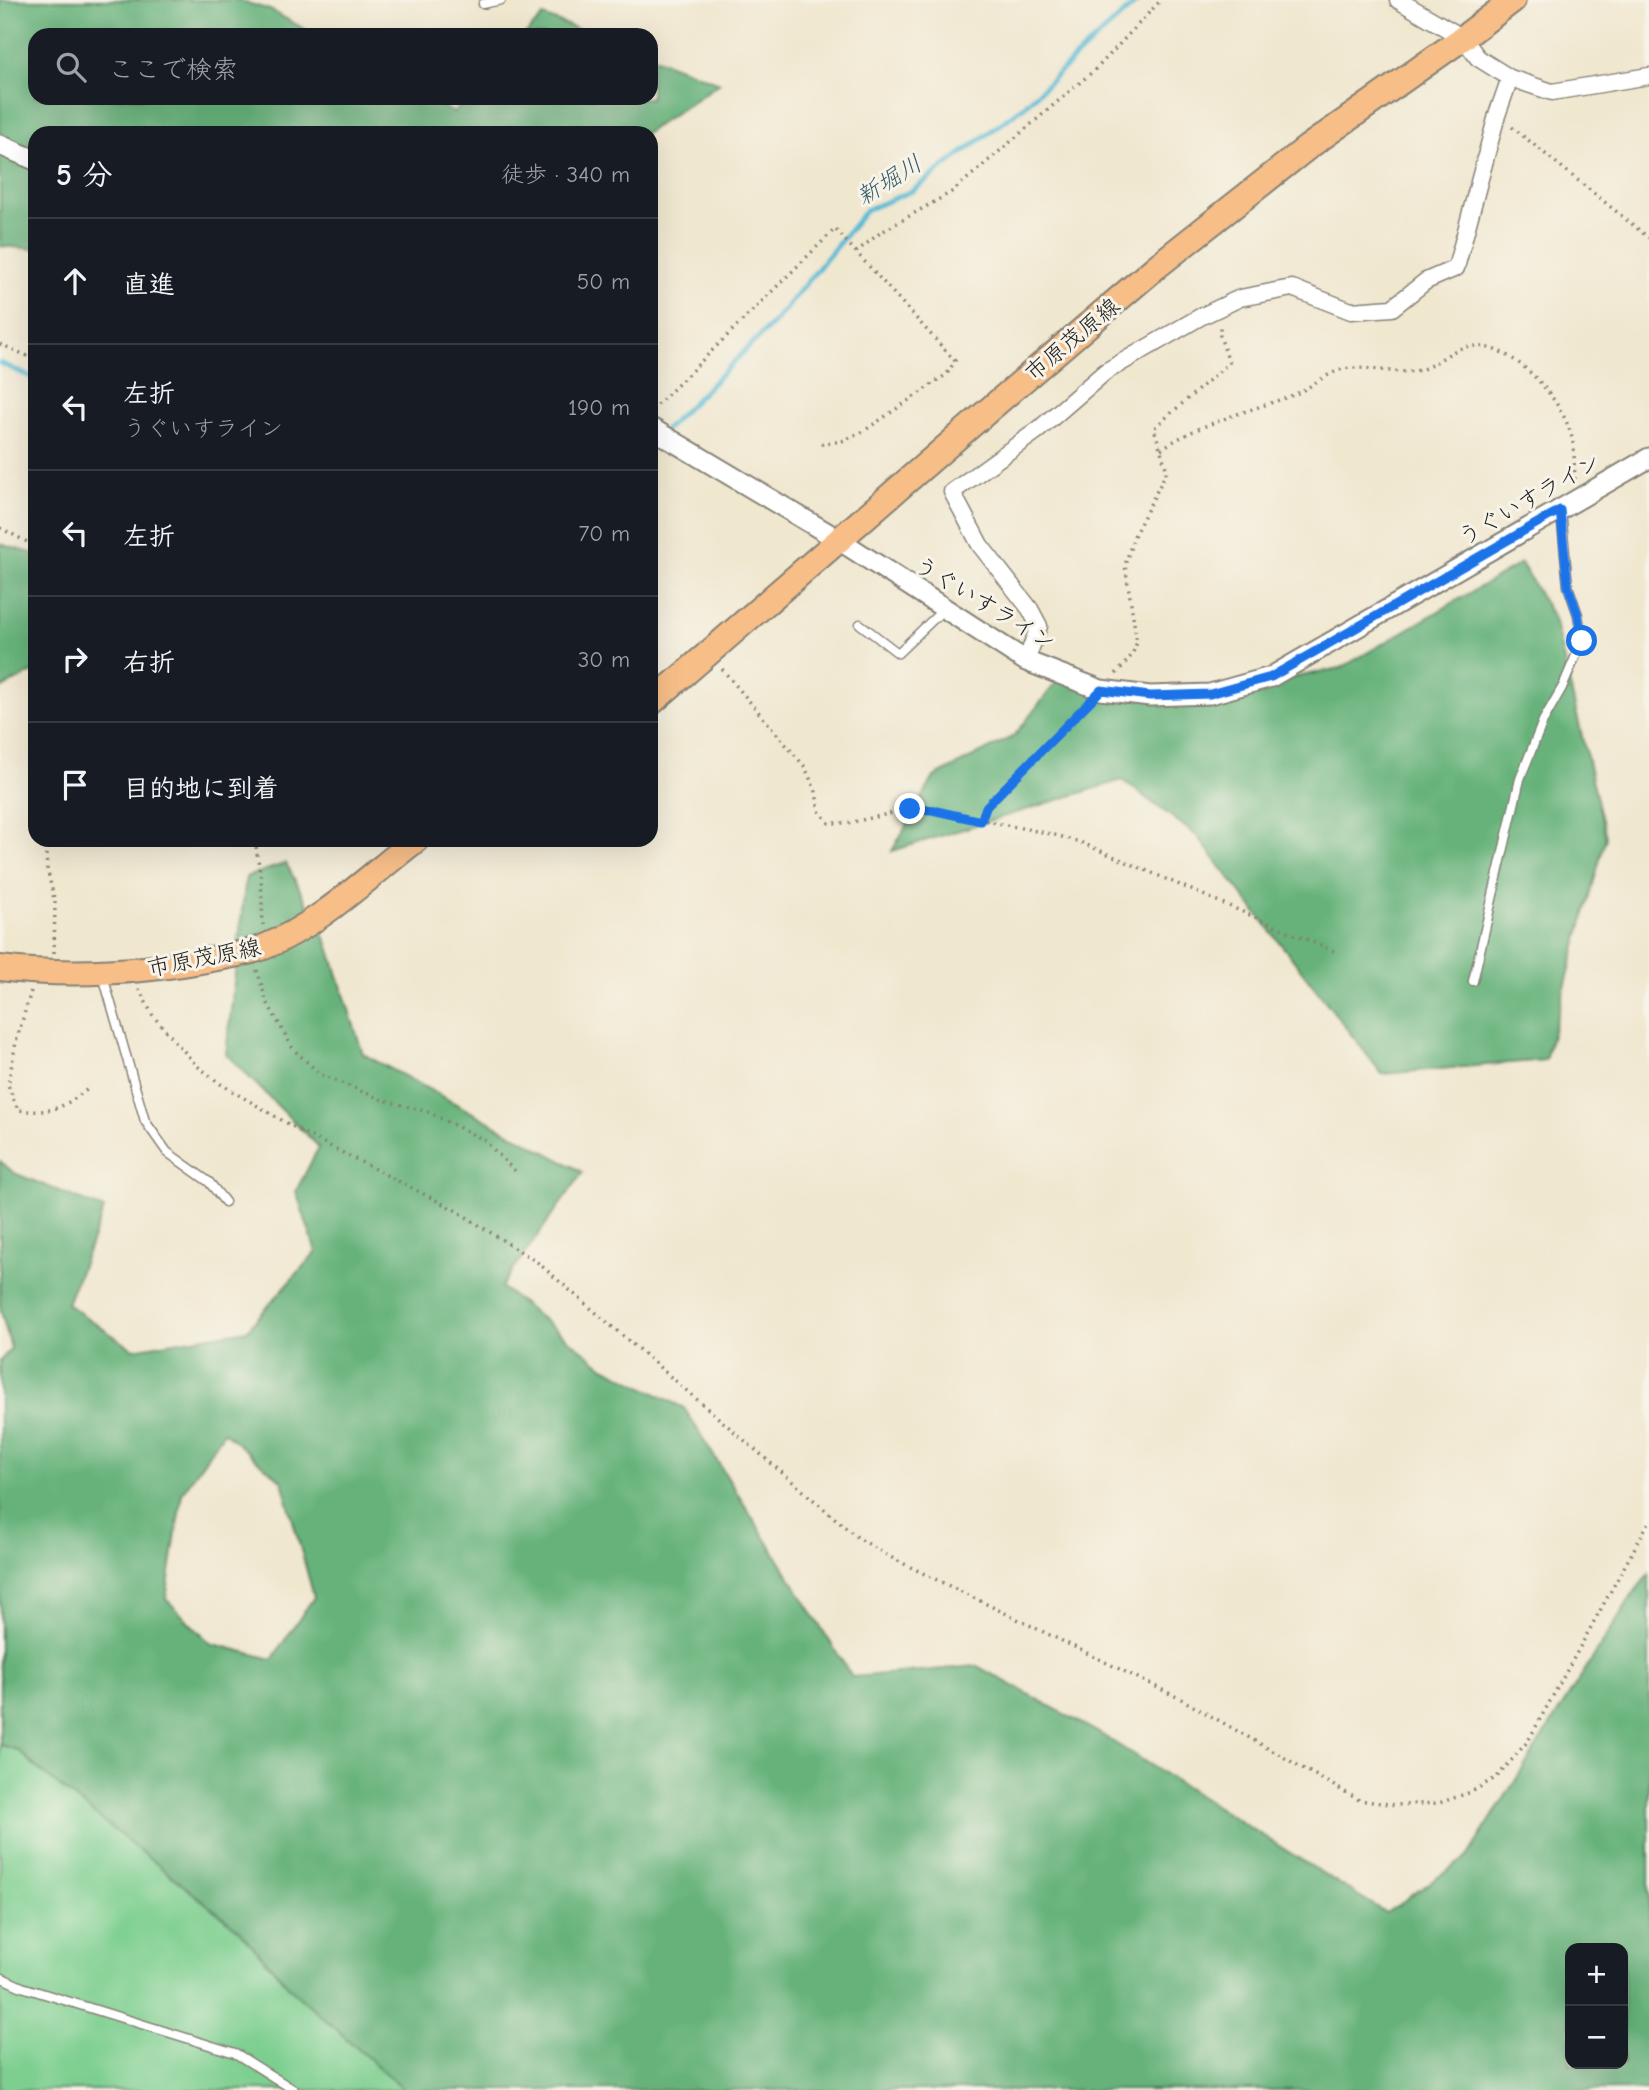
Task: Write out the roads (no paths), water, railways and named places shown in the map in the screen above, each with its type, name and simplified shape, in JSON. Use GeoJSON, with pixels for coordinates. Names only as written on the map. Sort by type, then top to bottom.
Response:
{"type":"FeatureCollection","features":[{"type":"Feature","properties":{"kind":"main road","name":"市原茂原線"},"geometry":{"type":"LineString","coordinates":[[658,697],[1156,267],[1308,147],[1513,0]]}},
{"type":"Feature","properties":{"kind":"main road","name":"市原茂原線"},"geometry":{"type":"LineString","coordinates":[[0,968],[45,973],[131,971],[203,961],[258,949],[310,922],[407,847]]}},
{"type":"Feature","properties":{"kind":"street"},"geometry":{"type":"LineString","coordinates":[[1398,0],[1463,38],[1478,58],[1510,78],[1552,92],[1649,76]]}},
{"type":"Feature","properties":{"kind":"street"},"geometry":{"type":"LineString","coordinates":[[1026,661],[1039,625],[1030,608],[980,545],[952,492],[1038,430],[1105,372],[1240,298],[1292,288],[1351,312],[1392,309],[1426,281],[1456,268],[1497,115],[1510,78]]}},
{"type":"Feature","properties":{"kind":"street"},"geometry":{"type":"LineString","coordinates":[[0,145],[28,157]]}},
{"type":"Feature","properties":{"kind":"street","name":"うぐいすライン"},"geometry":{"type":"LineString","coordinates":[[658,432],[839,540],[1026,661],[1101,690],[1150,696],[1210,694],[1271,677],[1649,458]]}},
{"type":"Feature","properties":{"kind":"lane"},"geometry":{"type":"LineString","coordinates":[[482,4],[501,0]]}},
{"type":"Feature","properties":{"kind":"lane"},"geometry":{"type":"LineString","coordinates":[[1473,981],[1520,779],[1543,722],[1563,686],[1582,641],[1578,615],[1568,586],[1568,505]]}},
{"type":"Feature","properties":{"kind":"lane"},"geometry":{"type":"LineString","coordinates":[[860,624],[898,653],[944,609]]}},
{"type":"Feature","properties":{"kind":"lane"},"geometry":{"type":"LineString","coordinates":[[102,973],[145,1121],[167,1152],[209,1182],[225,1202]]}},
{"type":"Feature","properties":{"kind":"lane"},"geometry":{"type":"LineString","coordinates":[[0,1977],[22,1987],[234,2053],[294,2090]]}},
{"type":"Feature","properties":{"kind":"waterway","name":"新堀川"},"geometry":{"type":"LineString","coordinates":[[658,437],[776,320],[866,210],[912,191],[1023,107],[1139,0]]}},
{"type":"Feature","properties":{"kind":"waterway","name":"新堀川"},"geometry":{"type":"LineString","coordinates":[[0,363],[28,376]]}}]}
